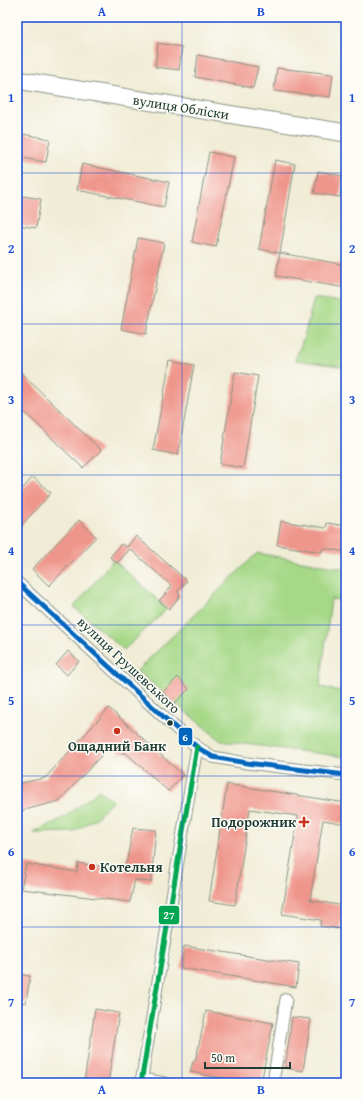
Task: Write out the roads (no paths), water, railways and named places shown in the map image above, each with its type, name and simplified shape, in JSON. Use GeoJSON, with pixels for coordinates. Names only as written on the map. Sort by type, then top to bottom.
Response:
{"type":"FeatureCollection","features":[{"type":"Feature","properties":{"kind":"main road","name":"вулиця Обліски"},"geometry":{"type":"LineString","coordinates":[[17,80],[346,134]]}},
{"type":"Feature","properties":{"kind":"street","name":"вулиця Грушевського"},"geometry":{"type":"LineString","coordinates":[[17,582],[197,747],[213,756],[247,763],[346,776]]}},
{"type":"Feature","properties":{"kind":"street"},"geometry":{"type":"LineString","coordinates":[[165,1083],[141,1081],[197,747]]}},
{"type":"Feature","properties":{"kind":"street"},"geometry":{"type":"LineString","coordinates":[[273,1083],[286,999]]}},
{"type":"Feature","properties":{"kind":"place","name":"Ощадний Банк"},"geometry":{"type":"Point","coordinates":[117,731]}},
{"type":"Feature","properties":{"kind":"place","name":"Подорожник"},"geometry":{"type":"Point","coordinates":[304,822]}},
{"type":"Feature","properties":{"kind":"place","name":"Котельня"},"geometry":{"type":"Point","coordinates":[92,867]}}]}
